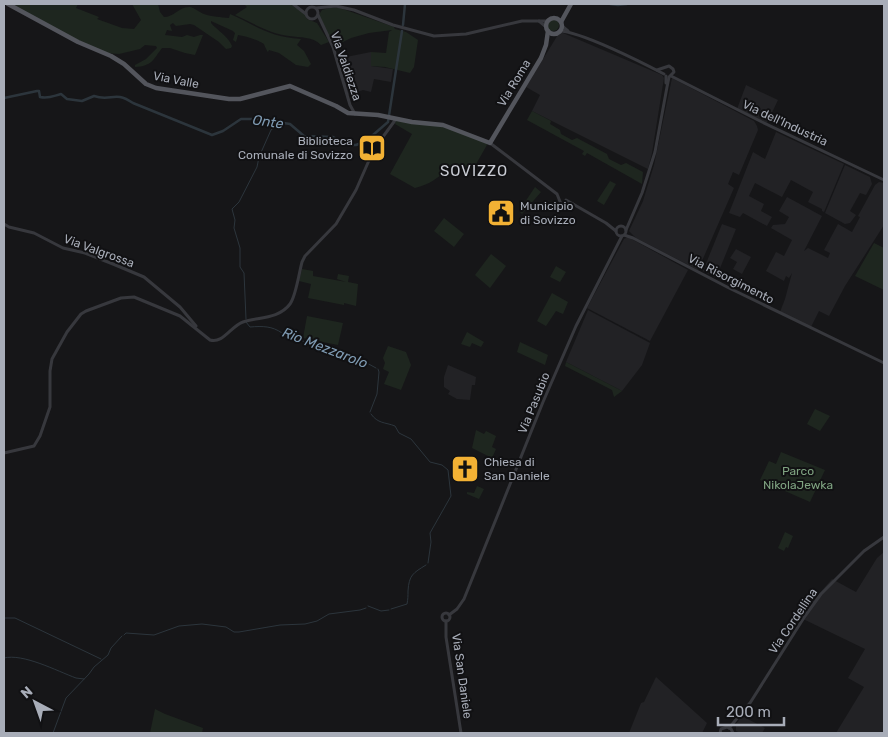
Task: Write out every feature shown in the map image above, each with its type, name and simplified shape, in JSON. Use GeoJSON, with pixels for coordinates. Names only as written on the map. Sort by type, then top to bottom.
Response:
{"type":"FeatureCollection","features":[{"type":"Feature","properties":{"kind":"main road","name":"Via Valle"},"geometry":{"type":"LineString","coordinates":[[8,4],[78,42],[111,56],[124,64],[146,84],[156,88],[230,100],[290,86],[348,113],[453,128],[490,142]]}},
{"type":"Feature","properties":{"kind":"main road"},"geometry":{"type":"LineString","coordinates":[[546,45],[549,39],[557,32],[560,22],[571,4]]}},
{"type":"Feature","properties":{"kind":"main road"},"geometry":{"type":"LineString","coordinates":[[557,32],[547,26],[552,18],[560,22]]}},
{"type":"Feature","properties":{"kind":"main road","name":"Via Roma"},"geometry":{"type":"LineString","coordinates":[[490,142],[541,58],[546,45],[547,26]]}},
{"type":"Feature","properties":{"kind":"street"},"geometry":{"type":"LineString","coordinates":[[293,4],[306,14],[308,8]]}},
{"type":"Feature","properties":{"kind":"street"},"geometry":{"type":"LineString","coordinates":[[312,19],[317,12],[328,6],[336,6],[434,36],[466,34],[522,20],[538,21],[547,26]]}},
{"type":"Feature","properties":{"kind":"street"},"geometry":{"type":"LineString","coordinates":[[299,8],[308,8],[317,12]]}},
{"type":"Feature","properties":{"kind":"street","name":"Via Valdiezza"},"geometry":{"type":"LineString","coordinates":[[317,12],[333,48],[350,105],[355,114]]}},
{"type":"Feature","properties":{"kind":"street","name":"Via Valdiezza"},"geometry":{"type":"LineString","coordinates":[[306,14],[321,24]]}},
{"type":"Feature","properties":{"kind":"street"},"geometry":{"type":"LineString","coordinates":[[560,22],[568,32]]}},
{"type":"Feature","properties":{"kind":"street"},"geometry":{"type":"LineString","coordinates":[[557,32],[568,32]]}},
{"type":"Feature","properties":{"kind":"street","name":"Via dell'Industria"},"geometry":{"type":"LineString","coordinates":[[568,32],[679,80],[884,180]]}},
{"type":"Feature","properties":{"kind":"street"},"geometry":{"type":"LineString","coordinates":[[657,70],[671,67],[679,80]]}},
{"type":"Feature","properties":{"kind":"street"},"geometry":{"type":"LineString","coordinates":[[665,68],[667,76],[674,72]]}},
{"type":"Feature","properties":{"kind":"street","name":"Via Pasubio"},"geometry":{"type":"LineString","coordinates":[[449,615],[458,609],[464,599],[543,402],[576,326],[624,233],[642,193],[655,152],[667,86],[667,76]]}},
{"type":"Feature","properties":{"kind":"street"},"geometry":{"type":"LineString","coordinates":[[4,452],[34,446],[40,436],[50,407],[52,359],[67,332],[81,314],[92,308],[121,298],[134,297],[180,316],[212,341],[218,340],[233,327],[243,322],[270,317],[289,305],[292,302],[305,256],[336,224],[353,196],[374,149],[392,118]]}},
{"type":"Feature","properties":{"kind":"street"},"geometry":{"type":"LineString","coordinates":[[490,142],[557,194],[562,205],[566,202],[573,204],[624,233]]}},
{"type":"Feature","properties":{"kind":"street"},"geometry":{"type":"LineString","coordinates":[[618,230],[633,214]]}},
{"type":"Feature","properties":{"kind":"street","name":"Via Valgrossa"},"geometry":{"type":"LineString","coordinates":[[4,224],[34,234],[63,248],[113,264],[144,277],[180,307],[200,331]]}},
{"type":"Feature","properties":{"kind":"street"},"geometry":{"type":"LineString","coordinates":[[618,230],[624,233]]}},
{"type":"Feature","properties":{"kind":"street","name":"Via Pasubio"},"geometry":{"type":"LineString","coordinates":[[613,253],[618,230]]}},
{"type":"Feature","properties":{"kind":"street","name":"Via Risorgimento"},"geometry":{"type":"LineString","coordinates":[[624,233],[686,266],[884,363]]}},
{"type":"Feature","properties":{"kind":"street","name":"Via Cordellina"},"geometry":{"type":"LineString","coordinates":[[720,733],[723,728],[729,728],[750,703],[821,594],[864,551],[884,537]]}},
{"type":"Feature","properties":{"kind":"street"},"geometry":{"type":"LineString","coordinates":[[449,615],[450,618],[446,621],[442,619],[442,616],[449,615]]}},
{"type":"Feature","properties":{"kind":"street","name":"Via San Daniele"},"geometry":{"type":"LineString","coordinates":[[446,621],[446,637],[461,733]]}},
{"type":"Feature","properties":{"kind":"street"},"geometry":{"type":"LineString","coordinates":[[729,728],[733,733]]}},
{"type":"Feature","properties":{"kind":"shaded area"},"geometry":{"type":"Polygon","coordinates":[[[559,33],[563,33],[662,75],[664,78],[648,169],[532,111],[540,95],[526,87],[559,33]]]}},
{"type":"Feature","properties":{"kind":"shaded area"},"geometry":{"type":"Polygon","coordinates":[[[371,52],[371,66],[393,69],[391,82],[374,79],[371,92],[363,90],[348,95],[339,66],[340,62],[346,57],[371,52]]]}},
{"type":"Feature","properties":{"kind":"shaded area"},"geometry":{"type":"Polygon","coordinates":[[[672,78],[754,121],[758,130],[739,175],[733,172],[728,184],[734,188],[698,270],[636,238],[629,231],[643,201],[654,165],[672,78]]]}},
{"type":"Feature","properties":{"kind":"shaded area"},"geometry":{"type":"Polygon","coordinates":[[[746,85],[778,100],[767,123],[737,109],[746,85]]]}},
{"type":"Feature","properties":{"kind":"shaded area"},"geometry":{"type":"Polygon","coordinates":[[[776,132],[844,164],[824,212],[808,202],[813,192],[791,180],[782,197],[755,183],[749,196],[764,204],[761,211],[772,217],[767,226],[743,213],[740,217],[729,213],[753,152],[765,159],[776,132]]]}},
{"type":"Feature","properties":{"kind":"shaded area"},"geometry":{"type":"Polygon","coordinates":[[[845,165],[870,177],[872,184],[866,195],[860,193],[850,211],[856,215],[850,223],[845,224],[825,213],[845,165]]]}},
{"type":"Feature","properties":{"kind":"shaded area"},"geometry":{"type":"Polygon","coordinates":[[[879,182],[884,183],[884,225],[845,286],[829,316],[819,311],[811,327],[780,312],[792,273],[789,278],[786,276],[784,281],[766,271],[776,252],[784,256],[792,240],[771,228],[773,225],[785,224],[789,217],[779,211],[787,197],[822,216],[804,251],[808,248],[828,258],[830,253],[824,250],[838,224],[852,232],[860,217],[858,216],[875,185],[879,182]]]}},
{"type":"Feature","properties":{"kind":"shaded area"},"geometry":{"type":"Polygon","coordinates":[[[722,224],[736,229],[716,278],[703,271],[722,224]]]}},
{"type":"Feature","properties":{"kind":"shaded area"},"geometry":{"type":"Polygon","coordinates":[[[628,237],[688,270],[650,341],[587,308],[624,239],[628,237]]]}},
{"type":"Feature","properties":{"kind":"shaded area"},"geometry":{"type":"Polygon","coordinates":[[[736,249],[751,257],[742,274],[733,269],[737,262],[730,258],[736,249]]]}},
{"type":"Feature","properties":{"kind":"shaded area"},"geometry":{"type":"Polygon","coordinates":[[[588,310],[650,343],[642,365],[622,391],[566,362],[588,310]]]}},
{"type":"Feature","properties":{"kind":"shaded area"},"geometry":{"type":"Polygon","coordinates":[[[448,365],[476,377],[475,385],[472,385],[470,400],[457,399],[448,394],[450,391],[444,387],[444,377],[448,365]]]}},
{"type":"Feature","properties":{"kind":"shaded area"},"geometry":{"type":"Polygon","coordinates":[[[884,552],[884,733],[836,733],[864,687],[848,678],[865,649],[801,618],[806,609],[832,579],[856,592],[877,558],[884,552]]]}},
{"type":"Feature","properties":{"kind":"shaded area"},"geometry":{"type":"Polygon","coordinates":[[[656,677],[707,723],[702,733],[629,733],[641,703],[644,702],[656,677]]]}},
{"type":"Feature","properties":{"kind":"shaded area"},"geometry":{"type":"Polygon","coordinates":[[[742,716],[765,728],[762,733],[740,733],[736,731],[736,724],[742,716]]]}},
{"type":"Feature","properties":{"kind":"green space"},"geometry":{"type":"Polygon","coordinates":[[[11,4],[78,4],[76,8],[99,17],[97,19],[122,28],[134,29],[141,20],[132,4],[158,4],[160,12],[164,17],[168,17],[186,7],[213,16],[229,18],[230,14],[280,36],[301,39],[297,45],[304,51],[311,64],[308,67],[296,65],[279,53],[269,50],[268,52],[264,44],[248,37],[238,35],[236,42],[233,40],[235,33],[233,31],[211,21],[228,39],[232,46],[231,48],[226,49],[194,25],[176,26],[173,23],[170,25],[172,31],[167,30],[165,35],[182,37],[187,35],[194,37],[203,35],[195,55],[170,48],[162,48],[149,64],[135,67],[135,65],[146,59],[157,48],[156,46],[145,45],[140,49],[119,54],[105,53],[11,4]]]}},
{"type":"Feature","properties":{"kind":"green space"},"geometry":{"type":"Polygon","coordinates":[[[244,4],[290,4],[304,13],[307,19],[317,23],[329,42],[321,45],[310,39],[274,33],[235,15],[247,7],[244,4]]]}},
{"type":"Feature","properties":{"kind":"green space"},"geometry":{"type":"Polygon","coordinates":[[[340,8],[394,27],[418,40],[414,67],[410,73],[371,66],[371,52],[386,53],[389,32],[392,30],[351,38],[333,47],[319,15],[322,10],[340,8]]]}},
{"type":"Feature","properties":{"kind":"green space"},"geometry":{"type":"Polygon","coordinates":[[[551,19],[555,19],[559,25],[555,31],[551,31],[547,27],[547,23],[551,19]]]}},
{"type":"Feature","properties":{"kind":"green space"},"geometry":{"type":"Polygon","coordinates":[[[532,111],[551,121],[550,124],[560,130],[561,134],[572,140],[577,138],[607,154],[609,159],[621,165],[626,163],[643,172],[642,184],[587,153],[585,156],[582,154],[584,151],[527,120],[532,111]]]}},
{"type":"Feature","properties":{"kind":"green space"},"geometry":{"type":"Polygon","coordinates":[[[396,120],[445,127],[488,143],[472,168],[449,170],[429,183],[415,188],[390,174],[412,134],[395,124],[396,120]]]}},
{"type":"Feature","properties":{"kind":"green space"},"geometry":{"type":"Polygon","coordinates":[[[610,181],[616,184],[604,205],[597,201],[610,181]]]}},
{"type":"Feature","properties":{"kind":"green space"},"geometry":{"type":"Polygon","coordinates":[[[535,187],[541,192],[522,214],[520,212],[535,187]]]}},
{"type":"Feature","properties":{"kind":"green space"},"geometry":{"type":"Polygon","coordinates":[[[444,218],[464,234],[454,247],[434,231],[444,218]]]}},
{"type":"Feature","properties":{"kind":"green space"},"geometry":{"type":"Polygon","coordinates":[[[874,243],[884,248],[884,290],[855,276],[874,243]]]}},
{"type":"Feature","properties":{"kind":"green space"},"geometry":{"type":"Polygon","coordinates":[[[491,254],[506,266],[490,288],[475,275],[491,254]]]}},
{"type":"Feature","properties":{"kind":"green space"},"geometry":{"type":"Polygon","coordinates":[[[556,266],[566,272],[560,282],[550,277],[556,266]]]}},
{"type":"Feature","properties":{"kind":"green space"},"geometry":{"type":"Polygon","coordinates":[[[302,269],[313,271],[313,276],[346,282],[337,279],[338,274],[349,276],[348,282],[358,284],[356,306],[308,298],[311,284],[299,281],[302,269]]]}},
{"type":"Feature","properties":{"kind":"green space"},"geometry":{"type":"Polygon","coordinates":[[[552,293],[568,302],[563,314],[556,311],[546,326],[537,321],[552,293]]]}},
{"type":"Feature","properties":{"kind":"green space"},"geometry":{"type":"Polygon","coordinates":[[[307,316],[343,323],[338,345],[303,338],[307,316]]]}},
{"type":"Feature","properties":{"kind":"green space"},"geometry":{"type":"Polygon","coordinates":[[[467,332],[484,342],[481,347],[472,343],[470,347],[461,344],[467,332]]]}},
{"type":"Feature","properties":{"kind":"green space"},"geometry":{"type":"Polygon","coordinates":[[[520,342],[548,355],[545,365],[517,352],[520,342]]]}},
{"type":"Feature","properties":{"kind":"green space"},"geometry":{"type":"Polygon","coordinates":[[[388,346],[406,352],[411,365],[401,390],[384,384],[389,372],[383,369],[385,363],[383,358],[388,346]]]}},
{"type":"Feature","properties":{"kind":"green space"},"geometry":{"type":"Polygon","coordinates":[[[566,362],[622,391],[614,397],[612,390],[565,366],[566,362]]]}},
{"type":"Feature","properties":{"kind":"green space"},"geometry":{"type":"Polygon","coordinates":[[[815,409],[830,416],[820,431],[807,424],[815,409]]]}},
{"type":"Feature","properties":{"kind":"green space"},"geometry":{"type":"Polygon","coordinates":[[[476,430],[484,434],[486,431],[496,436],[492,447],[496,449],[492,458],[472,448],[476,430]]]}},
{"type":"Feature","properties":{"kind":"green space","name":"Parco NikolaJewka"},"geometry":{"type":"Polygon","coordinates":[[[781,452],[825,470],[810,502],[760,480],[769,461],[776,464],[781,452]]]}},
{"type":"Feature","properties":{"kind":"green space"},"geometry":{"type":"Polygon","coordinates":[[[477,486],[484,489],[479,499],[467,494],[467,492],[474,493],[477,486]]]}},
{"type":"Feature","properties":{"kind":"green space"},"geometry":{"type":"Polygon","coordinates":[[[785,532],[793,536],[788,548],[786,547],[784,551],[778,548],[785,532]]]}},
{"type":"Feature","properties":{"kind":"green space"},"geometry":{"type":"Polygon","coordinates":[[[155,709],[203,728],[202,733],[150,733],[155,709]]]}},
{"type":"Feature","properties":{"kind":"waterway","name":"Onte"},"geometry":{"type":"LineString","coordinates":[[403,25],[405,4]]}},
{"type":"Feature","properties":{"kind":"waterway"},"geometry":{"type":"LineString","coordinates":[[610,4],[627,4]]}},
{"type":"Feature","properties":{"kind":"waterway","name":"Onte"},"geometry":{"type":"LineString","coordinates":[[4,98],[37,91],[39,91],[40,97],[61,94],[67,99],[82,101],[94,96],[105,98],[121,97],[212,135],[223,131],[241,119],[258,119],[290,124],[304,136],[333,137],[349,145],[356,145],[366,141],[388,122],[402,31]]}},
{"type":"Feature","properties":{"kind":"waterway","name":"Rio Mezzarolo"},"geometry":{"type":"LineString","coordinates":[[246,319],[244,273],[240,267],[240,248],[234,228],[235,220],[232,209],[239,202],[257,167],[259,157],[271,130],[281,122]]}},
{"type":"Feature","properties":{"kind":"waterway","name":"Rio Mezzarolo"},"geometry":{"type":"LineString","coordinates":[[246,322],[250,327],[271,328],[353,360],[365,362],[376,368]]}},
{"type":"Feature","properties":{"kind":"waterway","name":"Rio Mezzarolo"},"geometry":{"type":"LineString","coordinates":[[370,412],[377,394],[378,369]]}},
{"type":"Feature","properties":{"kind":"waterway","name":"Rio Mezzarolo"},"geometry":{"type":"LineString","coordinates":[[371,414],[379,421],[395,426],[399,433],[411,439],[430,462],[442,465],[448,470],[451,496],[430,533],[431,542],[428,563]]}},
{"type":"Feature","properties":{"kind":"waterway","name":"Rio Mezzarolo"},"geometry":{"type":"LineString","coordinates":[[391,609],[407,604],[411,578],[426,565]]}},
{"type":"Feature","properties":{"kind":"waterway","name":"Rio Mezzarolo"},"geometry":{"type":"LineString","coordinates":[[368,606],[381,611],[389,610]]}},
{"type":"Feature","properties":{"kind":"waterway","name":"Rio Mezzarolo"},"geometry":{"type":"LineString","coordinates":[[124,635],[126,633],[154,635],[179,626],[202,624],[226,627],[234,632],[239,632],[280,625],[305,624],[317,621],[329,614],[366,608]]}},
{"type":"Feature","properties":{"kind":"waterway"},"geometry":{"type":"LineString","coordinates":[[4,618],[15,618],[101,659]]}},
{"type":"Feature","properties":{"kind":"waterway","name":"Rio Mezzarolo"},"geometry":{"type":"LineString","coordinates":[[53,733],[66,698],[94,667],[108,655],[111,648],[122,636]]}},
{"type":"Feature","properties":{"kind":"waterway","name":"Rio Mezzarolo"},"geometry":{"type":"LineString","coordinates":[[4,658],[12,657],[30,660],[76,678],[84,679]]}},
{"type":"Feature","properties":{"kind":"place","name":"Biblioteca Comunale di Sovizzo"},"geometry":{"type":"Point","coordinates":[372,148]}},
{"type":"Feature","properties":{"kind":"place","name":"Municipio di Sovizzo"},"geometry":{"type":"Point","coordinates":[501,213]}},
{"type":"Feature","properties":{"kind":"place","name":"Chiesa di San Daniele"},"geometry":{"type":"Point","coordinates":[465,469]}},
{"type":"Feature","properties":{"kind":"district","name":"SOVIZZO"},"geometry":{"type":"Point","coordinates":[474,171]}}]}
